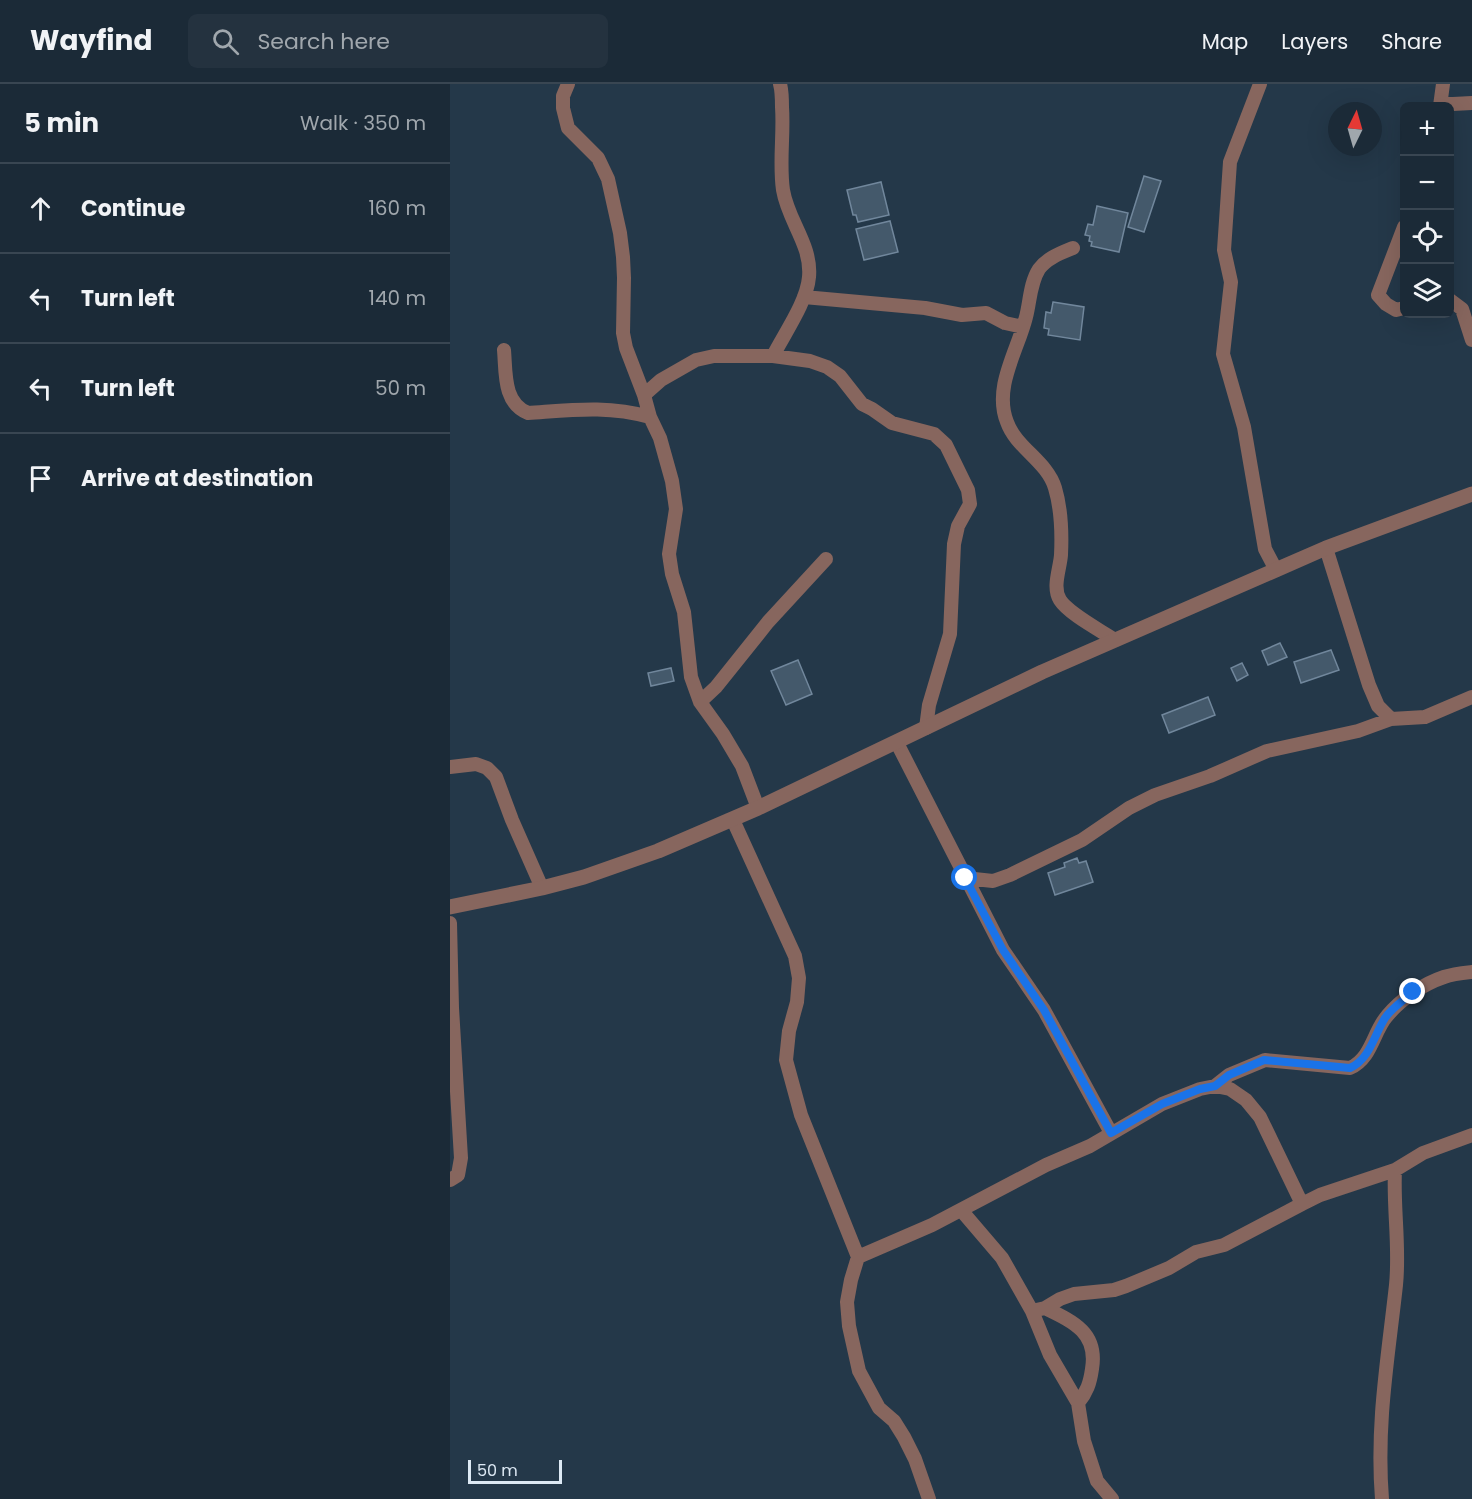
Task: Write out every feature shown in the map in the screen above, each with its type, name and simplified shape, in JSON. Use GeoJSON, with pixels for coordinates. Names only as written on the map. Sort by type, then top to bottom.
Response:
{"type":"FeatureCollection","features":[{"type":"Feature","properties":{"kind":"street"},"geometry":{"type":"LineString","coordinates":[[568,84],[563,96],[563,108],[568,128],[598,158],[610,186],[623,257],[623,333],[650,417],[660,438],[672,481],[676,509],[669,554],[672,574],[684,612],[691,677],[700,702],[734,752],[759,808]]}},
{"type":"Feature","properties":{"kind":"street"},"geometry":{"type":"LineString","coordinates":[[1260,84],[1230,162],[1224,250],[1231,282],[1223,354],[1244,427],[1265,549],[1276,570]]}},
{"type":"Feature","properties":{"kind":"street"},"geometry":{"type":"LineString","coordinates":[[1440,102],[1443,84]]}},
{"type":"Feature","properties":{"kind":"street"},"geometry":{"type":"LineString","coordinates":[[773,357],[804,297],[809,278],[808,254],[788,211],[783,192],[781,85]]}},
{"type":"Feature","properties":{"kind":"street"},"geometry":{"type":"LineString","coordinates":[[1454,104],[1472,103]]}},
{"type":"Feature","properties":{"kind":"street"},"geometry":{"type":"LineString","coordinates":[[1400,237],[1378,295],[1386,304],[1396,310],[1400,309]]}},
{"type":"Feature","properties":{"kind":"street"},"geometry":{"type":"LineString","coordinates":[[1073,248],[1057,254],[1040,269],[1009,365],[1003,411],[1008,425],[1019,441],[1034,456],[1054,485],[1061,548],[1057,583],[1059,597],[1065,606],[1115,640]]}},
{"type":"Feature","properties":{"kind":"street"},"geometry":{"type":"LineString","coordinates":[[804,297],[925,308],[962,315],[986,313],[1005,323],[1023,327]]}},
{"type":"Feature","properties":{"kind":"street"},"geometry":{"type":"LineString","coordinates":[[1454,303],[1462,309],[1472,340]]}},
{"type":"Feature","properties":{"kind":"street"},"geometry":{"type":"LineString","coordinates":[[1005,323],[1017,341]]}},
{"type":"Feature","properties":{"kind":"street"},"geometry":{"type":"LineString","coordinates":[[504,350],[509,394],[519,409],[528,413],[594,408],[625,410],[650,417]]}},
{"type":"Feature","properties":{"kind":"street"},"geometry":{"type":"LineString","coordinates":[[644,395],[681,367],[696,360],[714,356],[773,357],[810,361],[827,367],[840,376],[861,404],[892,423],[934,434],[946,446],[968,490],[970,504],[958,526],[954,544],[950,634],[929,705],[926,728]]}},
{"type":"Feature","properties":{"kind":"street"},"geometry":{"type":"LineString","coordinates":[[450,907],[584,877],[658,851],[759,808],[1042,672],[1326,548],[1472,494]]}},
{"type":"Feature","properties":{"kind":"street"},"geometry":{"type":"LineString","coordinates":[[1326,548],[1369,685],[1378,706],[1391,719]]}},
{"type":"Feature","properties":{"kind":"street"},"geometry":{"type":"LineString","coordinates":[[700,702],[716,687],[768,622],[826,559]]}},
{"type":"Feature","properties":{"kind":"street"},"geometry":{"type":"LineString","coordinates":[[965,878],[993,881],[1010,875],[1082,840],[1129,808],[1155,795],[1210,776],[1267,752],[1358,731],[1391,719],[1425,717],[1472,697]]}},
{"type":"Feature","properties":{"kind":"street"},"geometry":{"type":"LineString","coordinates":[[897,743],[1003,950],[1044,1010],[1111,1133]]}},
{"type":"Feature","properties":{"kind":"street"},"geometry":{"type":"LineString","coordinates":[[450,767],[476,764],[487,768],[496,777],[512,820],[543,888]]}},
{"type":"Feature","properties":{"kind":"street"},"geometry":{"type":"LineString","coordinates":[[733,820],[795,956],[799,978],[797,1002],[789,1031],[786,1060],[801,1115],[858,1257],[847,1302],[849,1326],[859,1371],[879,1408],[894,1421],[904,1437],[915,1459],[929,1499]]}},
{"type":"Feature","properties":{"kind":"street"},"geometry":{"type":"LineString","coordinates":[[450,923],[453,1060],[461,1158],[458,1175],[450,1180]]}},
{"type":"Feature","properties":{"kind":"street"},"geometry":{"type":"LineString","coordinates":[[1215,1086],[1229,1075],[1264,1060],[1350,1068],[1357,1065],[1365,1056],[1386,1017],[1413,992],[1444,977],[1472,972]]}},
{"type":"Feature","properties":{"kind":"street"},"geometry":{"type":"LineString","coordinates":[[858,1257],[907,1237],[1046,1164],[1090,1146],[1162,1104],[1200,1089],[1215,1086],[1230,1089],[1246,1100],[1260,1117],[1302,1204]]}},
{"type":"Feature","properties":{"kind":"street"},"geometry":{"type":"LineString","coordinates":[[1039,1310],[1074,1294],[1113,1290],[1126,1286],[1169,1268],[1196,1252],[1224,1245],[1302,1204],[1395,1170],[1423,1153],[1472,1135]]}},
{"type":"Feature","properties":{"kind":"street"},"geometry":{"type":"LineString","coordinates":[[1382,1499],[1379,1468],[1381,1408],[1396,1283],[1395,1170]]}},
{"type":"Feature","properties":{"kind":"street"},"geometry":{"type":"LineString","coordinates":[[961,1210],[1002,1258],[1039,1310],[1050,1355],[1078,1403],[1088,1455],[1097,1480],[1112,1499]]}},
{"type":"Feature","properties":{"kind":"street"},"geometry":{"type":"LineString","coordinates":[[1039,1310],[1082,1330],[1094,1348],[1087,1393],[1078,1403]]}},
{"type":"Feature","properties":{"kind":"building"},"geometry":{"type":"Polygon","coordinates":[[[1144,176],[1161,181],[1144,232],[1128,227],[1144,176]]]}},
{"type":"Feature","properties":{"kind":"building"},"geometry":{"type":"Polygon","coordinates":[[[881,182],[889,215],[858,222],[856,215],[853,215],[847,190],[881,182]]]}},
{"type":"Feature","properties":{"kind":"building"},"geometry":{"type":"Polygon","coordinates":[[[1097,206],[1128,213],[1119,252],[1091,246],[1090,236],[1085,235],[1088,224],[1093,225],[1097,206]]]}},
{"type":"Feature","properties":{"kind":"building"},"geometry":{"type":"Polygon","coordinates":[[[890,221],[898,252],[864,260],[856,229],[890,221]]]}},
{"type":"Feature","properties":{"kind":"building"},"geometry":{"type":"Polygon","coordinates":[[[1053,302],[1084,307],[1080,340],[1048,335],[1049,329],[1044,328],[1046,312],[1051,313],[1053,302]]]}},
{"type":"Feature","properties":{"kind":"building"},"geometry":{"type":"Polygon","coordinates":[[[1280,643],[1287,657],[1268,665],[1262,651],[1280,643]]]}},
{"type":"Feature","properties":{"kind":"building"},"geometry":{"type":"Polygon","coordinates":[[[1331,650],[1339,670],[1301,683],[1294,662],[1331,650]]]}},
{"type":"Feature","properties":{"kind":"building"},"geometry":{"type":"Polygon","coordinates":[[[798,660],[812,694],[786,705],[771,671],[798,660]]]}},
{"type":"Feature","properties":{"kind":"building"},"geometry":{"type":"Polygon","coordinates":[[[1242,663],[1248,675],[1237,681],[1231,668],[1242,663]]]}},
{"type":"Feature","properties":{"kind":"building"},"geometry":{"type":"Polygon","coordinates":[[[671,668],[674,681],[651,686],[648,673],[671,668]]]}},
{"type":"Feature","properties":{"kind":"building"},"geometry":{"type":"Polygon","coordinates":[[[1208,697],[1215,715],[1169,733],[1162,715],[1208,697]]]}},
{"type":"Feature","properties":{"kind":"building"},"geometry":{"type":"Polygon","coordinates":[[[1077,858],[1079,863],[1086,861],[1093,882],[1055,895],[1048,873],[1065,867],[1064,863],[1077,858]]]}},
{"type":"Feature","properties":{"kind":"route"},"geometry":{"type":"LineString","coordinates":[[965,878],[1003,950],[1044,1010],[1111,1133],[1162,1104],[1200,1089],[1215,1086],[1229,1075],[1264,1060],[1350,1068],[1357,1065],[1365,1056],[1386,1017],[1413,992]]}}]}
